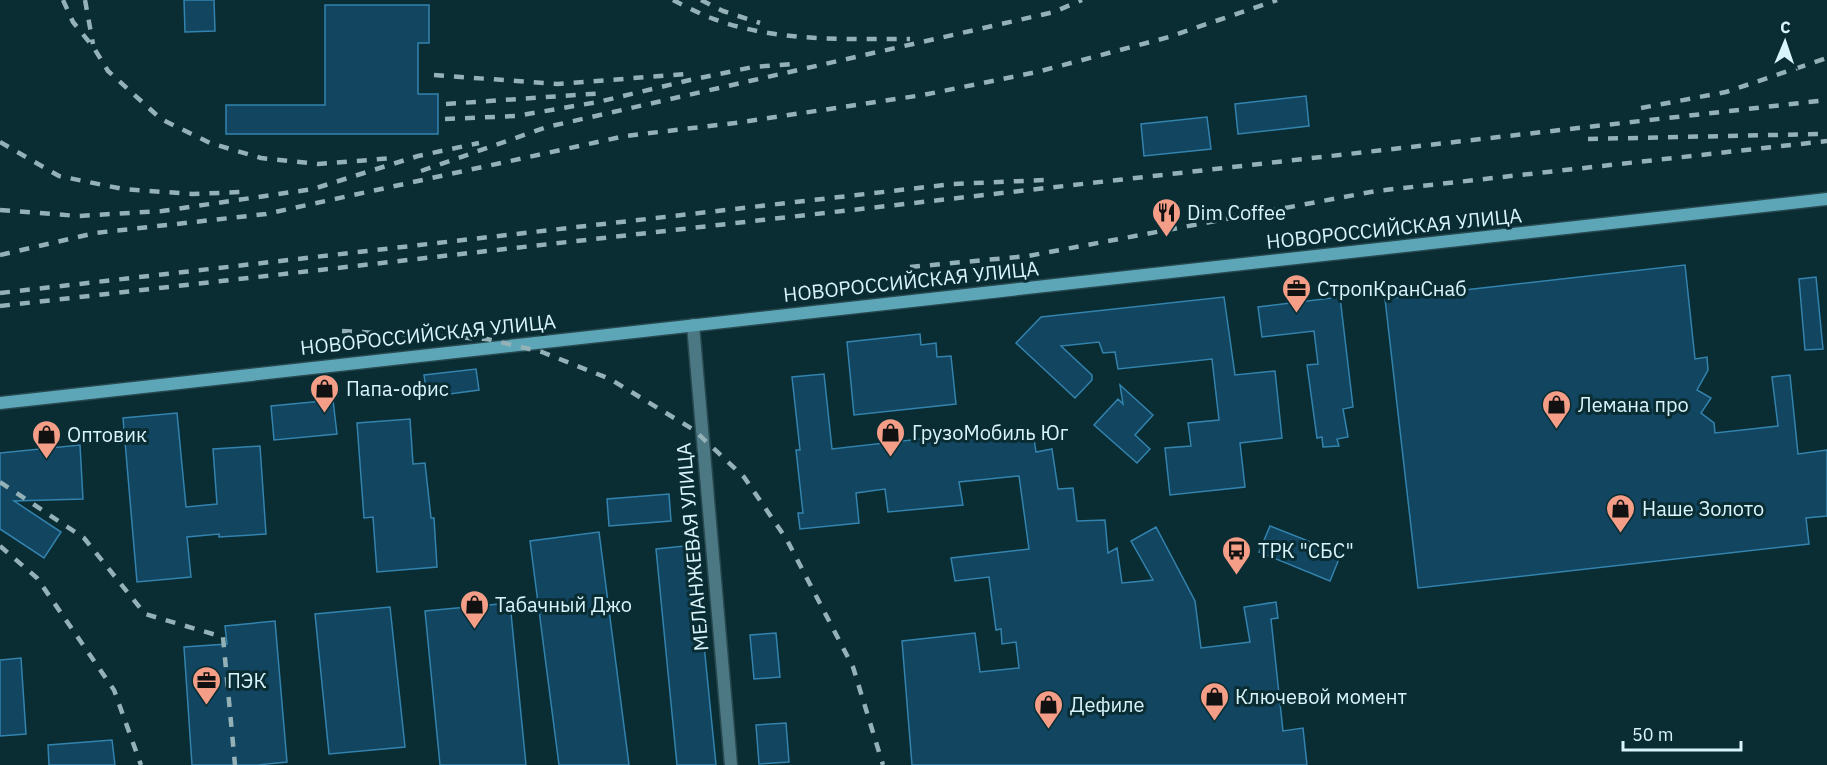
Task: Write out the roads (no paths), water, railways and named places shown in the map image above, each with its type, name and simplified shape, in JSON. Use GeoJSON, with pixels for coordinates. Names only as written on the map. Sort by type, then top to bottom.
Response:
{"type":"FeatureCollection","features":[{"type":"Feature","properties":{"kind":"main road","name":"НОВОРОССИЙСКАЯ УЛИЦА"},"geometry":{"type":"LineString","coordinates":[[0,403],[1827,199]]}},
{"type":"Feature","properties":{"kind":"street","name":"МЕЛАНЖЕВАЯ УЛИЦА"},"geometry":{"type":"LineString","coordinates":[[693,325],[731,765]]}},
{"type":"Feature","properties":{"kind":"railway"},"geometry":{"type":"LineString","coordinates":[[63,0],[73,22],[94,48],[108,71],[161,119],[210,143],[261,158],[318,164],[394,158]]}},
{"type":"Feature","properties":{"kind":"railway"},"geometry":{"type":"LineString","coordinates":[[85,0],[93,44]]}},
{"type":"Feature","properties":{"kind":"railway"},"geometry":{"type":"LineString","coordinates":[[673,0],[711,18],[759,31],[809,38],[910,39]]}},
{"type":"Feature","properties":{"kind":"railway"},"geometry":{"type":"LineString","coordinates":[[701,0],[723,11],[760,23]]}},
{"type":"Feature","properties":{"kind":"railway"},"geometry":{"type":"LineString","coordinates":[[421,171],[547,127],[1054,12],[1082,0]]}},
{"type":"Feature","properties":{"kind":"railway"},"geometry":{"type":"LineString","coordinates":[[0,255],[95,233],[266,214],[625,136],[735,123],[923,95],[1037,72],[1169,37],[1277,0]]}},
{"type":"Feature","properties":{"kind":"railway"},"geometry":{"type":"LineString","coordinates":[[1641,108],[1726,92],[1827,58]]}},
{"type":"Feature","properties":{"kind":"railway"},"geometry":{"type":"LineString","coordinates":[[445,119],[516,116],[598,102],[753,67],[793,64]]}},
{"type":"Feature","properties":{"kind":"railway"},"geometry":{"type":"LineString","coordinates":[[434,75],[558,84],[686,74]]}},
{"type":"Feature","properties":{"kind":"railway"},"geometry":{"type":"LineString","coordinates":[[446,104],[605,93]]}},
{"type":"Feature","properties":{"kind":"railway"},"geometry":{"type":"LineString","coordinates":[[0,306],[1827,100]]}},
{"type":"Feature","properties":{"kind":"railway"},"geometry":{"type":"LineString","coordinates":[[1588,139],[1819,134]]}},
{"type":"Feature","properties":{"kind":"railway"},"geometry":{"type":"LineString","coordinates":[[910,267],[1028,256],[1376,191],[1827,141]]}},
{"type":"Feature","properties":{"kind":"railway"},"geometry":{"type":"LineString","coordinates":[[0,142],[59,176],[123,189],[192,194],[241,192]]}},
{"type":"Feature","properties":{"kind":"railway"},"geometry":{"type":"LineString","coordinates":[[0,210],[78,216],[162,211],[313,189],[418,156],[479,143]]}},
{"type":"Feature","properties":{"kind":"railway"},"geometry":{"type":"LineString","coordinates":[[0,293],[953,184],[1044,180]]}},
{"type":"Feature","properties":{"kind":"railway"},"geometry":{"type":"LineString","coordinates":[[342,331],[487,339],[542,352],[610,379],[694,430],[744,477],[787,540],[853,667],[883,765]]}},
{"type":"Feature","properties":{"kind":"railway"},"geometry":{"type":"LineString","coordinates":[[0,482],[84,538],[145,614],[223,637],[235,765]]}},
{"type":"Feature","properties":{"kind":"railway"},"geometry":{"type":"LineString","coordinates":[[0,546],[37,578],[114,690],[141,765]]}},
{"type":"Feature","properties":{"kind":"place","name":"Dim Coffee"},"geometry":{"type":"Point","coordinates":[1166,238]}},
{"type":"Feature","properties":{"kind":"place","name":"СтропКранСнаб"},"geometry":{"type":"Point","coordinates":[1296,314]}},
{"type":"Feature","properties":{"kind":"place","name":"Папа-офис"},"geometry":{"type":"Point","coordinates":[325,414]}},
{"type":"Feature","properties":{"kind":"place","name":"Лемана про"},"geometry":{"type":"Point","coordinates":[1557,430]}},
{"type":"Feature","properties":{"kind":"place","name":"ГрузоМобиль Юг"},"geometry":{"type":"Point","coordinates":[891,458]}},
{"type":"Feature","properties":{"kind":"place","name":"Оптовик"},"geometry":{"type":"Point","coordinates":[46,460]}},
{"type":"Feature","properties":{"kind":"place","name":"Наше Золото"},"geometry":{"type":"Point","coordinates":[1621,534]}},
{"type":"Feature","properties":{"kind":"place","name":"ТРК \"СБС\""},"geometry":{"type":"Point","coordinates":[1237,576]}},
{"type":"Feature","properties":{"kind":"place","name":"Табачный Джо"},"geometry":{"type":"Point","coordinates":[474,630]}},
{"type":"Feature","properties":{"kind":"place","name":"ПЭК"},"geometry":{"type":"Point","coordinates":[206,706]}},
{"type":"Feature","properties":{"kind":"place","name":"Ключевой момент"},"geometry":{"type":"Point","coordinates":[1214,722]}},
{"type":"Feature","properties":{"kind":"place","name":"Дефиле"},"geometry":{"type":"Point","coordinates":[1049,730]}}]}
